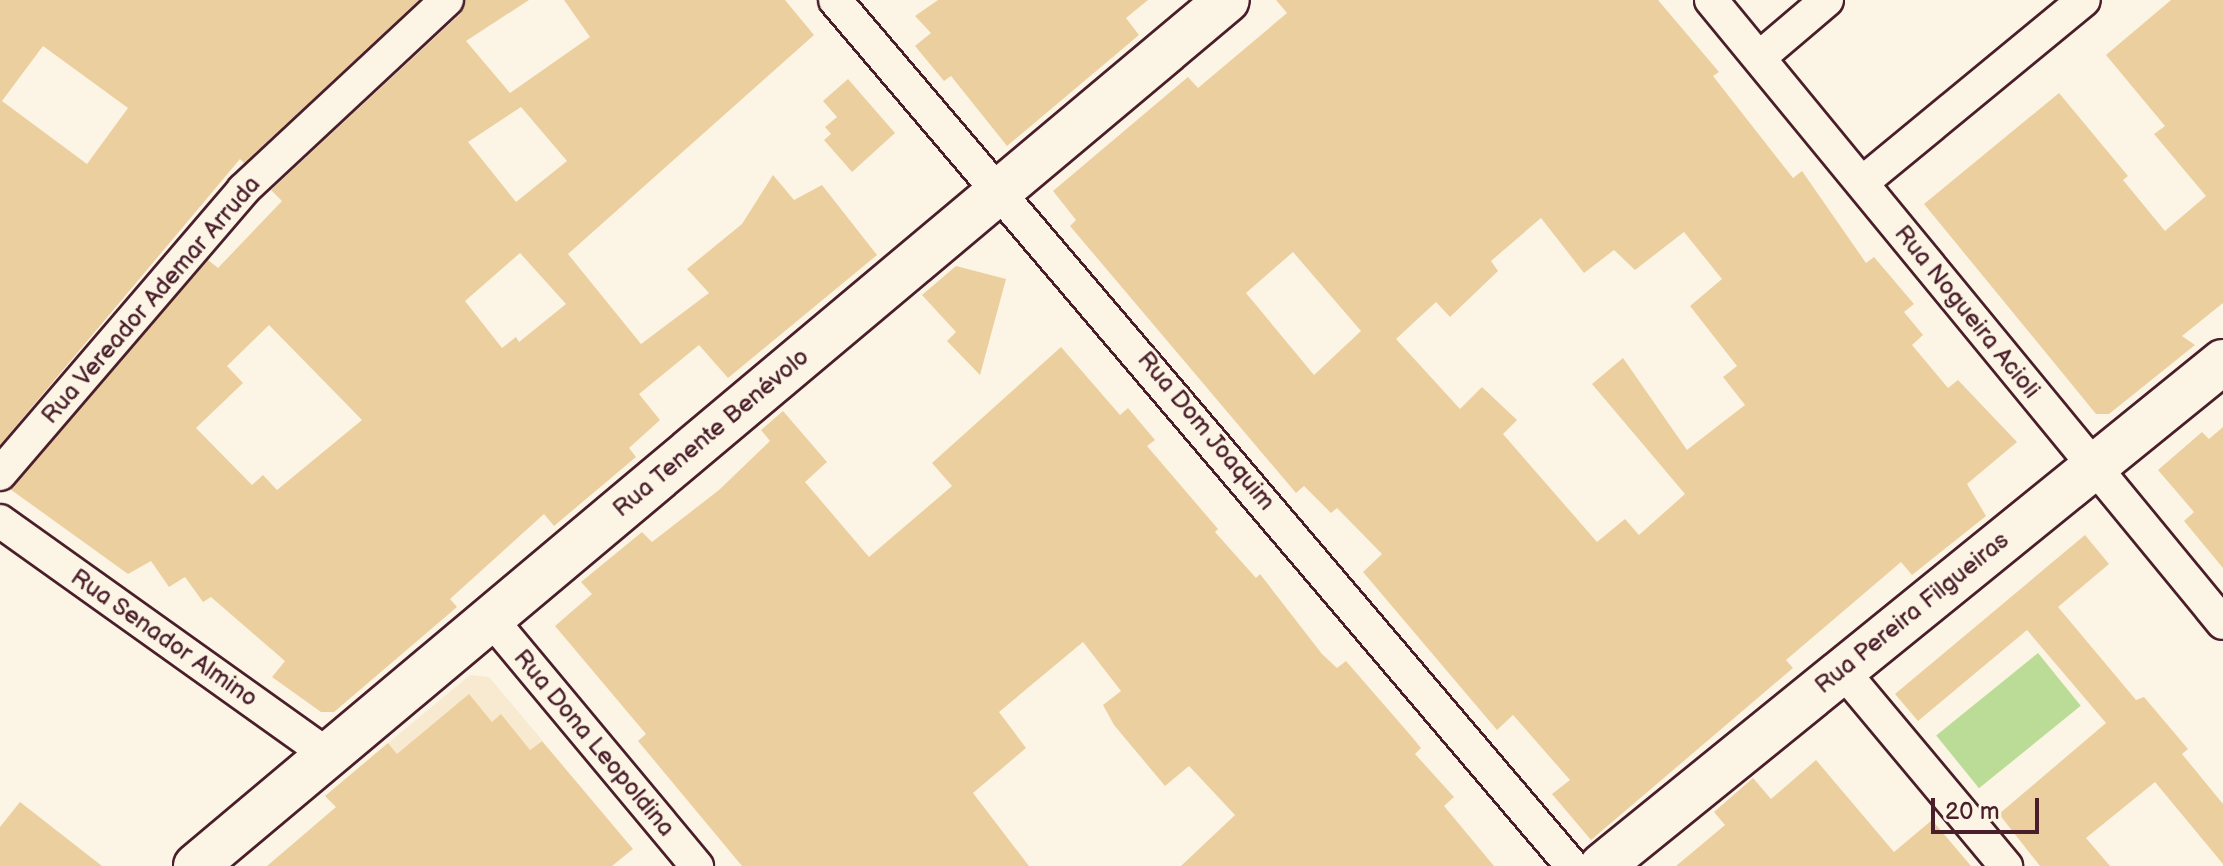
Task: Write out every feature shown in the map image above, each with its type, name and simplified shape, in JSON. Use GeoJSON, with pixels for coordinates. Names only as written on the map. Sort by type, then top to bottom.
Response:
{"type":"FeatureCollection","features":[{"type":"Feature","properties":{"kind":"street","name":"Rua Vereador Ademar Arruda"},"geometry":{"type":"LineString","coordinates":[[0,474],[243,190],[447,0]]}},
{"type":"Feature","properties":{"kind":"street","name":"Rua Dom Joaquim"},"geometry":{"type":"LineString","coordinates":[[835,0],[1000,189],[1572,866]]}},
{"type":"Feature","properties":{"kind":"street","name":"Rua Tenente Benévolo"},"geometry":{"type":"LineString","coordinates":[[196,866],[1227,0]]}},
{"type":"Feature","properties":{"kind":"street","name":"Rua Nogueira Acioli"},"geometry":{"type":"LineString","coordinates":[[1711,0],[2223,623]]}},
{"type":"Feature","properties":{"kind":"street"},"geometry":{"type":"LineString","coordinates":[[1760,57],[1827,0]]}},
{"type":"Feature","properties":{"kind":"street"},"geometry":{"type":"LineString","coordinates":[[1863,182],[2084,0]]}},
{"type":"Feature","properties":{"kind":"street","name":"Rua Pereira Filgueiras"},"geometry":{"type":"LineString","coordinates":[[1602,866],[2223,362]]}},
{"type":"Feature","properties":{"kind":"street","name":"Rua Senador Almino"},"geometry":{"type":"LineString","coordinates":[[0,521],[327,754]]}},
{"type":"Feature","properties":{"kind":"street","name":"Rua Dona Leopoldina"},"geometry":{"type":"LineString","coordinates":[[491,619],[697,866]]}},
{"type":"Feature","properties":{"kind":"street"},"geometry":{"type":"LineString","coordinates":[[1842,670],[2006,866]]}},
{"type":"Feature","properties":{"kind":"shaded area"},"geometry":{"type":"Polygon","coordinates":[[[470,675],[489,677],[542,740],[450,816],[387,744],[470,675]]]}},
{"type":"Feature","properties":{"kind":"green space"},"geometry":{"type":"Polygon","coordinates":[[[2038,653],[2081,706],[1979,788],[1936,735],[2038,653]]]}},
{"type":"Feature","properties":{"kind":"building"},"geometry":{"type":"Polygon","coordinates":[[[0,0],[419,0],[244,163],[240,159],[0,445],[0,0]],[[43,46],[2,101],[87,164],[128,108],[43,46]]]}},
{"type":"Feature","properties":{"kind":"building"},"geometry":{"type":"Polygon","coordinates":[[[465,0],[529,0],[466,41],[510,93],[590,37],[564,0],[785,0],[814,35],[568,254],[641,344],[709,293],[687,269],[742,224],[773,175],[794,200],[822,185],[877,255],[728,378],[699,345],[639,394],[660,420],[629,448],[636,457],[554,526],[544,514],[450,599],[457,607],[334,712],[321,712],[272,677],[285,661],[211,597],[203,602],[185,577],[169,587],[151,561],[128,574],[10,489],[208,260],[218,268],[282,201],[271,190],[460,14],[465,0]],[[521,107],[468,142],[516,202],[567,161],[521,107]],[[520,253],[465,301],[502,348],[516,337],[519,342],[566,304],[520,253]],[[269,325],[227,366],[243,383],[196,428],[252,485],[263,475],[277,490],[362,420],[269,325]]]}},
{"type":"Feature","properties":{"kind":"building"},"geometry":{"type":"Polygon","coordinates":[[[938,0],[1148,0],[1126,18],[1139,35],[1007,146],[951,76],[944,81],[915,46],[931,33],[915,16],[938,0]]]}},
{"type":"Feature","properties":{"kind":"building"},"geometry":{"type":"Polygon","coordinates":[[[1276,0],[1658,0],[1719,72],[1713,76],[1793,178],[1802,171],[1866,263],[1874,257],[1914,304],[1904,312],[1923,335],[1912,345],[1948,388],[1958,380],[2017,442],[1967,484],[1986,516],[1912,575],[1901,562],[1786,660],[1793,668],[1591,840],[1552,794],[1570,780],[1513,715],[1497,730],[1363,572],[1382,554],[1337,508],[1331,513],[1304,486],[1296,493],[1070,226],[1076,220],[1053,191],[1188,77],[1198,88],[1287,13],[1276,0]],[[1541,218],[1491,261],[1498,271],[1450,317],[1436,302],[1396,339],[1460,409],[1482,387],[1517,420],[1503,434],[1597,542],[1625,519],[1639,535],[1685,494],[1592,384],[1623,358],[1687,450],[1745,405],[1723,377],[1737,366],[1690,306],[1722,279],[1684,232],[1635,270],[1614,250],[1584,273],[1541,218]],[[1293,252],[1246,293],[1314,375],[1361,331],[1293,252]]]}},
{"type":"Feature","properties":{"kind":"building"},"geometry":{"type":"Polygon","coordinates":[[[2171,0],[2223,0],[2223,303],[2182,336],[2195,345],[2109,414],[2096,414],[1924,204],[2059,93],[2128,176],[2123,180],[2165,231],[2206,196],[2154,134],[2165,126],[2106,55],[2171,0]]]}},
{"type":"Feature","properties":{"kind":"building"},"geometry":{"type":"Polygon","coordinates":[[[848,79],[895,133],[852,172],[824,140],[831,134],[825,127],[837,117],[823,101],[848,79]]]}},
{"type":"Feature","properties":{"kind":"building"},"geometry":{"type":"Polygon","coordinates":[[[956,266],[1006,279],[980,375],[947,341],[956,332],[922,295],[956,266]]]}},
{"type":"Feature","properties":{"kind":"building"},"geometry":{"type":"Polygon","coordinates":[[[1061,347],[1120,415],[1128,408],[1155,440],[1147,446],[1218,529],[1215,532],[1256,578],[1260,574],[1322,654],[1337,668],[1346,661],[1412,737],[1421,748],[1415,754],[1454,797],[1444,806],[1494,866],[1181,866],[1235,815],[1189,766],[1165,786],[1114,725],[1103,705],[1121,691],[1083,642],[999,712],[1026,748],[973,793],[1029,866],[742,866],[638,741],[646,734],[555,626],[592,594],[581,582],[642,532],[652,542],[719,490],[770,441],[761,430],[783,411],[827,462],[805,482],[869,557],[952,486],[932,463],[1061,347]]]}},
{"type":"Feature","properties":{"kind":"building"},"geometry":{"type":"Polygon","coordinates":[[[2223,427],[2223,568],[2184,521],[2194,512],[2158,470],[2202,432],[2209,439],[2223,427]]]}},
{"type":"Feature","properties":{"kind":"building"},"geometry":{"type":"Polygon","coordinates":[[[2085,535],[2109,564],[2058,607],[2136,700],[2144,697],[2188,749],[2182,754],[2223,804],[2223,864],[2155,782],[2086,838],[2110,866],[2040,866],[1999,814],[2106,723],[2027,630],[1918,721],[1895,694],[2085,535]]]}},
{"type":"Feature","properties":{"kind":"building"},"geometry":{"type":"Polygon","coordinates":[[[469,694],[492,722],[501,714],[530,750],[542,741],[633,849],[612,866],[267,866],[336,807],[325,796],[388,743],[397,754],[469,694]]]}},
{"type":"Feature","properties":{"kind":"building"},"geometry":{"type":"Polygon","coordinates":[[[1816,760],[1894,852],[1932,820],[1971,866],[1676,866],[1725,825],[1714,812],[1753,778],[1771,799],[1816,760]]]}},
{"type":"Feature","properties":{"kind":"building"},"geometry":{"type":"Polygon","coordinates":[[[20,802],[102,866],[0,866],[0,827],[20,802]]]}}]}
